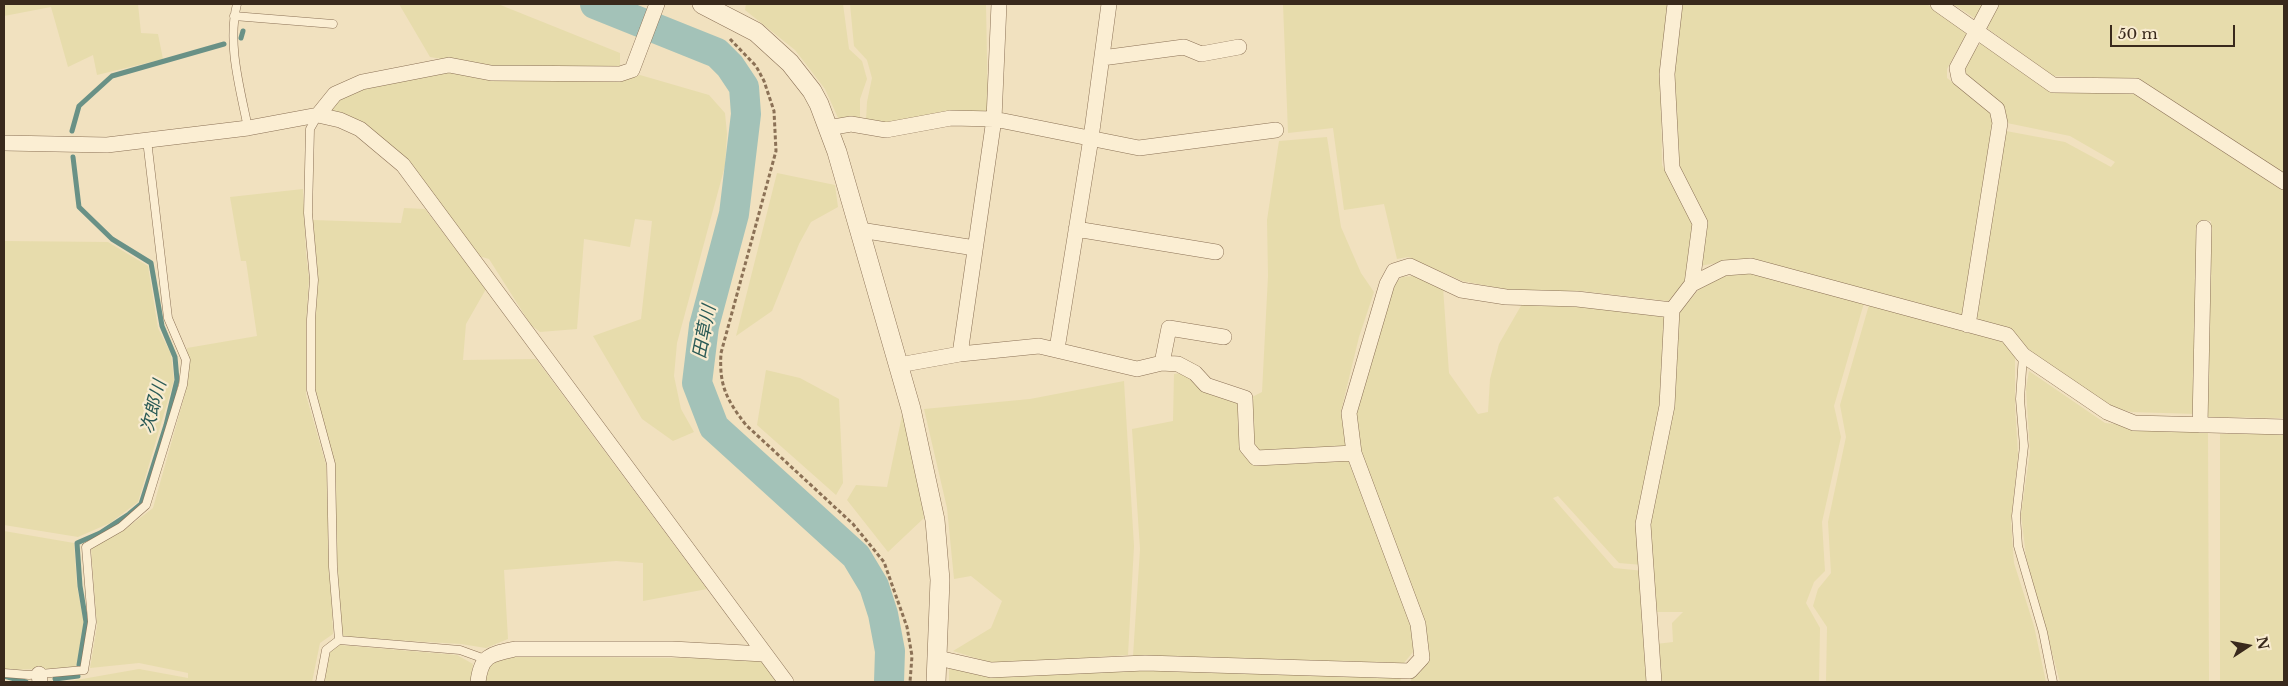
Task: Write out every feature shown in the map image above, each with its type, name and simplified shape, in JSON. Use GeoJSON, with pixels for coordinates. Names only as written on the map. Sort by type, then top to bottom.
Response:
{"type":"FeatureCollection","features":[{"type":"Feature","properties":{"kind":"street"},"geometry":{"type":"LineString","coordinates":[[318,115],[335,94],[362,82],[440,67],[458,65],[491,73],[620,74],[632,70],[657,4]]}},
{"type":"Feature","properties":{"kind":"street"},"geometry":{"type":"LineString","coordinates":[[960,354],[994,120],[999,4]]}},
{"type":"Feature","properties":{"kind":"street"},"geometry":{"type":"LineString","coordinates":[[1057,349],[1091,138],[1109,4]]}},
{"type":"Feature","properties":{"kind":"street"},"geometry":{"type":"LineString","coordinates":[[1675,4],[1667,74],[1672,168],[1700,224],[1692,284]]}},
{"type":"Feature","properties":{"kind":"street"},"geometry":{"type":"LineString","coordinates":[[1938,4],[2053,85],[2136,86],[2284,182]]}},
{"type":"Feature","properties":{"kind":"street"},"geometry":{"type":"LineString","coordinates":[[1968,325],[2000,122],[1997,109],[1959,78],[1957,68],[1991,4]]}},
{"type":"Feature","properties":{"kind":"street"},"geometry":{"type":"LineString","coordinates":[[715,6],[756,32],[790,62],[812,91],[828,128],[899,365],[919,442],[935,520],[940,580],[936,682]]}},
{"type":"Feature","properties":{"kind":"street"},"geometry":{"type":"LineString","coordinates":[[1102,58],[1184,47],[1201,54],[1239,47]]}},
{"type":"Feature","properties":{"kind":"street"},"geometry":{"type":"LineString","coordinates":[[4,143],[107,145],[248,128],[318,115],[340,120],[360,129],[403,165],[786,682]]}},
{"type":"Feature","properties":{"kind":"street"},"geometry":{"type":"LineString","coordinates":[[828,128],[851,124],[886,130],[952,118],[994,120],[1139,148],[1276,130]]}},
{"type":"Feature","properties":{"kind":"street"},"geometry":{"type":"LineString","coordinates":[[2200,425],[2204,228]]}},
{"type":"Feature","properties":{"kind":"street"},"geometry":{"type":"LineString","coordinates":[[1076,229],[1216,252]]}},
{"type":"Feature","properties":{"kind":"street"},"geometry":{"type":"LineString","coordinates":[[860,230],[975,248]]}},
{"type":"Feature","properties":{"kind":"street"},"geometry":{"type":"LineString","coordinates":[[938,658],[991,670],[1145,663],[1408,677],[1422,658],[1418,624],[1386,536],[1361,477],[1354,453],[1349,413],[1387,284],[1394,271],[1410,266],[1461,290],[1506,298],[1577,299],[1672,310]]}},
{"type":"Feature","properties":{"kind":"street"},"geometry":{"type":"LineString","coordinates":[[1654,682],[1643,524],[1667,406],[1672,310],[1692,284],[1724,268],[1752,266],[2007,335],[2024,355],[2108,412],[2134,423],[2284,427]]}},
{"type":"Feature","properties":{"kind":"street"},"geometry":{"type":"LineString","coordinates":[[1162,363],[1169,328],[1224,337]]}},
{"type":"Feature","properties":{"kind":"street"},"geometry":{"type":"LineString","coordinates":[[899,365],[960,354],[1039,346],[1137,370],[1162,363],[1178,364],[1195,373],[1206,385],[1245,398],[1247,447],[1256,458],[1354,453]]}},
{"type":"Feature","properties":{"kind":"street"},"geometry":{"type":"LineString","coordinates":[[478,682],[479,669],[485,659],[496,653],[515,649],[672,649],[764,654]]}},
{"type":"Feature","properties":{"kind":"lane"},"geometry":{"type":"LineString","coordinates":[[237,4],[234,16],[234,54],[248,128]]}},
{"type":"Feature","properties":{"kind":"lane"},"geometry":{"type":"LineString","coordinates":[[234,16],[333,24]]}},
{"type":"Feature","properties":{"kind":"lane"},"geometry":{"type":"LineString","coordinates":[[318,115],[310,129],[308,213],[314,280],[311,318],[311,390],[331,464],[333,567],[339,640]]}},
{"type":"Feature","properties":{"kind":"lane"},"geometry":{"type":"LineString","coordinates":[[4,673],[40,678],[84,670],[92,622],[86,547],[121,527],[146,505],[183,385],[186,360],[168,318],[148,140]]}},
{"type":"Feature","properties":{"kind":"lane"},"geometry":{"type":"LineString","coordinates":[[2024,355],[2020,400],[2024,446],[2016,516],[2018,546],[2043,632],[2053,682]]}},
{"type":"Feature","properties":{"kind":"lane"},"geometry":{"type":"LineString","coordinates":[[320,682],[326,650],[339,640],[460,650],[485,659]]}},
{"type":"Feature","properties":{"kind":"path"},"geometry":{"type":"LineString","coordinates":[[715,6],[719,28],[756,66],[764,82],[776,126],[776,151],[721,352],[720,373],[724,390],[732,407],[746,425],[853,524],[884,562],[907,627],[912,656],[910,682]]}},
{"type":"Feature","properties":{"kind":"shaded area"},"geometry":{"type":"Polygon","coordinates":[[[4,4],[138,4],[141,33],[158,34],[163,59],[97,75],[93,55],[68,67],[51,7],[4,16],[4,4]]]}},
{"type":"Feature","properties":{"kind":"shaded area"},"geometry":{"type":"Polygon","coordinates":[[[399,4],[498,4],[620,53],[620,68],[500,69],[430,57],[399,4]]]}},
{"type":"Feature","properties":{"kind":"shaded area"},"geometry":{"type":"Polygon","coordinates":[[[746,4],[843,4],[849,49],[862,61],[867,79],[860,99],[860,119],[839,120],[825,89],[795,50],[745,10],[746,4]]]}},
{"type":"Feature","properties":{"kind":"shaded area"},"geometry":{"type":"Polygon","coordinates":[[[850,4],[986,4],[988,115],[886,124],[866,121],[867,102],[872,78],[867,60],[854,46],[850,4]]]}},
{"type":"Feature","properties":{"kind":"shaded area"},"geometry":{"type":"Polygon","coordinates":[[[1283,4],[1669,4],[1661,97],[1662,165],[1693,224],[1685,283],[1668,301],[1581,291],[1515,291],[1462,281],[1408,257],[1397,259],[1384,204],[1344,210],[1333,128],[1288,133],[1283,4]]]}},
{"type":"Feature","properties":{"kind":"shaded area"},"geometry":{"type":"Polygon","coordinates":[[[1680,4],[1927,4],[1967,33],[1947,69],[1947,78],[1991,112],[1995,127],[1964,318],[1742,259],[1699,266],[1704,221],[1679,172],[1671,75],[1680,4]]]}},
{"type":"Feature","properties":{"kind":"shaded area"},"geometry":{"type":"Polygon","coordinates":[[[1953,4],[1984,4],[1976,19],[1953,4]]]}},
{"type":"Feature","properties":{"kind":"shaded area"},"geometry":{"type":"Polygon","coordinates":[[[1997,4],[2284,4],[2284,173],[2137,79],[2053,76],[1984,26],[1997,4]]]}},
{"type":"Feature","properties":{"kind":"shaded area"},"geometry":{"type":"Polygon","coordinates":[[[1983,40],[2051,91],[2131,92],[2284,191],[2284,418],[2206,417],[2211,221],[2201,220],[2196,414],[2131,412],[2112,407],[1974,320],[2006,131],[2065,142],[2111,167],[2115,162],[2070,136],[2007,123],[1965,75],[1963,66],[1983,40]]]}},
{"type":"Feature","properties":{"kind":"shaded area"},"geometry":{"type":"Polygon","coordinates":[[[448,70],[494,79],[616,82],[640,75],[709,95],[725,113],[727,134],[725,166],[677,343],[674,376],[681,409],[694,432],[673,441],[642,419],[593,336],[641,319],[652,221],[635,219],[630,247],[584,239],[577,329],[540,332],[531,325],[489,259],[479,256],[396,149],[360,124],[327,111],[339,95],[448,70]]]}},
{"type":"Feature","properties":{"kind":"shaded area"},"geometry":{"type":"Polygon","coordinates":[[[1327,137],[1341,227],[1361,273],[1374,292],[1359,337],[1341,411],[1346,447],[1258,452],[1252,437],[1252,397],[1262,392],[1268,276],[1267,220],[1279,141],[1327,137]]]}},
{"type":"Feature","properties":{"kind":"shaded area"},"geometry":{"type":"Polygon","coordinates":[[[777,173],[835,185],[838,207],[811,222],[799,244],[772,311],[736,336],[777,173]]]}},
{"type":"Feature","properties":{"kind":"shaded area"},"geometry":{"type":"Polygon","coordinates":[[[303,189],[309,278],[306,325],[306,395],[326,465],[333,634],[320,643],[312,682],[65,682],[139,669],[188,678],[188,673],[139,663],[90,668],[97,626],[91,548],[123,531],[153,508],[185,394],[187,348],[257,336],[246,261],[241,261],[230,197],[303,189]]]}},
{"type":"Feature","properties":{"kind":"shaded area"},"geometry":{"type":"Polygon","coordinates":[[[404,208],[425,209],[486,289],[466,324],[463,360],[536,359],[707,589],[643,601],[643,563],[616,561],[504,570],[508,639],[486,648],[461,644],[342,637],[335,526],[334,463],[315,388],[315,319],[318,279],[313,220],[401,223],[404,208]]]}},
{"type":"Feature","properties":{"kind":"shaded area"},"geometry":{"type":"Polygon","coordinates":[[[4,241],[108,242],[148,266],[158,328],[171,354],[174,380],[138,502],[110,523],[78,537],[4,525],[4,241]]]}},
{"type":"Feature","properties":{"kind":"shaded area"},"geometry":{"type":"Polygon","coordinates":[[[1749,273],[1864,303],[1834,406],[1841,437],[1822,522],[1825,571],[1814,582],[1806,603],[1820,628],[1819,682],[1658,682],[1656,644],[1673,642],[1672,623],[1683,612],[1657,612],[1649,525],[1679,313],[1701,287],[1726,274],[1749,273]]]}},
{"type":"Feature","properties":{"kind":"shaded area"},"geometry":{"type":"Polygon","coordinates":[[[1413,276],[1443,287],[1449,373],[1478,414],[1488,412],[1490,379],[1499,344],[1522,304],[1596,306],[1669,318],[1665,401],[1642,565],[1619,563],[1558,496],[1553,498],[1614,568],[1644,571],[1648,682],[1411,682],[1411,679],[1421,672],[1423,637],[1360,452],[1356,424],[1358,396],[1394,284],[1402,277],[1413,276]]]}},
{"type":"Feature","properties":{"kind":"shaded area"},"geometry":{"type":"Polygon","coordinates":[[[1869,305],[2003,340],[2015,354],[2015,407],[2018,454],[2011,523],[2014,563],[2034,626],[2046,682],[1826,682],[1827,627],[1813,606],[1818,589],[1831,573],[1828,522],[1846,437],[1840,405],[1869,305]]]}},
{"type":"Feature","properties":{"kind":"shaded area"},"geometry":{"type":"Polygon","coordinates":[[[766,370],[800,378],[839,399],[843,483],[836,495],[757,425],[766,370]]]}},
{"type":"Feature","properties":{"kind":"shaded area"},"geometry":{"type":"Polygon","coordinates":[[[2029,371],[2105,423],[2208,433],[2209,682],[2060,682],[2026,557],[2021,514],[2030,452],[2026,389],[2029,371]]]}},
{"type":"Feature","properties":{"kind":"shaded area"},"geometry":{"type":"Polygon","coordinates":[[[1183,373],[1203,391],[1240,402],[1256,464],[1348,460],[1413,629],[1413,652],[1404,663],[1133,656],[1140,549],[1132,429],[1173,421],[1174,374],[1183,373]]]}},
{"type":"Feature","properties":{"kind":"shaded area"},"geometry":{"type":"Polygon","coordinates":[[[1124,381],[1134,546],[1128,655],[995,664],[953,651],[991,628],[1002,601],[971,576],[954,579],[947,508],[924,409],[1030,399],[1124,381]]]}},
{"type":"Feature","properties":{"kind":"shaded area"},"geometry":{"type":"Polygon","coordinates":[[[903,411],[924,518],[888,552],[847,500],[856,485],[887,487],[903,411]]]}},
{"type":"Feature","properties":{"kind":"shaded area"},"geometry":{"type":"Polygon","coordinates":[[[2220,434],[2284,434],[2284,682],[2220,682],[2220,434]]]}},
{"type":"Feature","properties":{"kind":"shaded area"},"geometry":{"type":"Polygon","coordinates":[[[4,531],[74,543],[77,587],[84,622],[76,668],[4,670],[4,531]]]}},
{"type":"Feature","properties":{"kind":"shaded area"},"geometry":{"type":"Polygon","coordinates":[[[340,645],[457,655],[473,664],[471,682],[324,682],[329,652],[340,645]]]}},
{"type":"Feature","properties":{"kind":"shaded area"},"geometry":{"type":"Polygon","coordinates":[[[509,656],[761,659],[778,682],[481,682],[488,667],[496,660],[509,656]]]}},
{"type":"Feature","properties":{"kind":"shaded area"},"geometry":{"type":"Polygon","coordinates":[[[949,666],[1150,668],[1401,678],[1400,682],[949,682],[949,666]]]}},
{"type":"Feature","properties":{"kind":"waterway","name":"田草川"},"geometry":{"type":"LineString","coordinates":[[595,4],[717,53],[730,66],[744,87],[746,114],[734,214],[704,326],[697,383],[714,427],[856,556],[874,586],[883,614],[890,651],[889,682]]}},
{"type":"Feature","properties":{"kind":"waterway","name":"次郎川"},"geometry":{"type":"LineString","coordinates":[[241,38],[243,31]]}},
{"type":"Feature","properties":{"kind":"waterway","name":"次郎川"},"geometry":{"type":"LineString","coordinates":[[72,131],[79,106],[112,76],[224,44]]}},
{"type":"Feature","properties":{"kind":"waterway","name":"次郎川"},"geometry":{"type":"LineString","coordinates":[[73,157],[79,207],[112,239],[151,263],[162,326],[175,357],[177,380],[166,425],[141,504],[100,533],[77,543],[80,586],[86,622],[79,665]]}},
{"type":"Feature","properties":{"kind":"waterway","name":"次郎川"},"geometry":{"type":"LineString","coordinates":[[4,676],[26,682]]}},
{"type":"Feature","properties":{"kind":"waterway","name":"次郎川"},"geometry":{"type":"LineString","coordinates":[[55,679],[78,676]]}}]}
